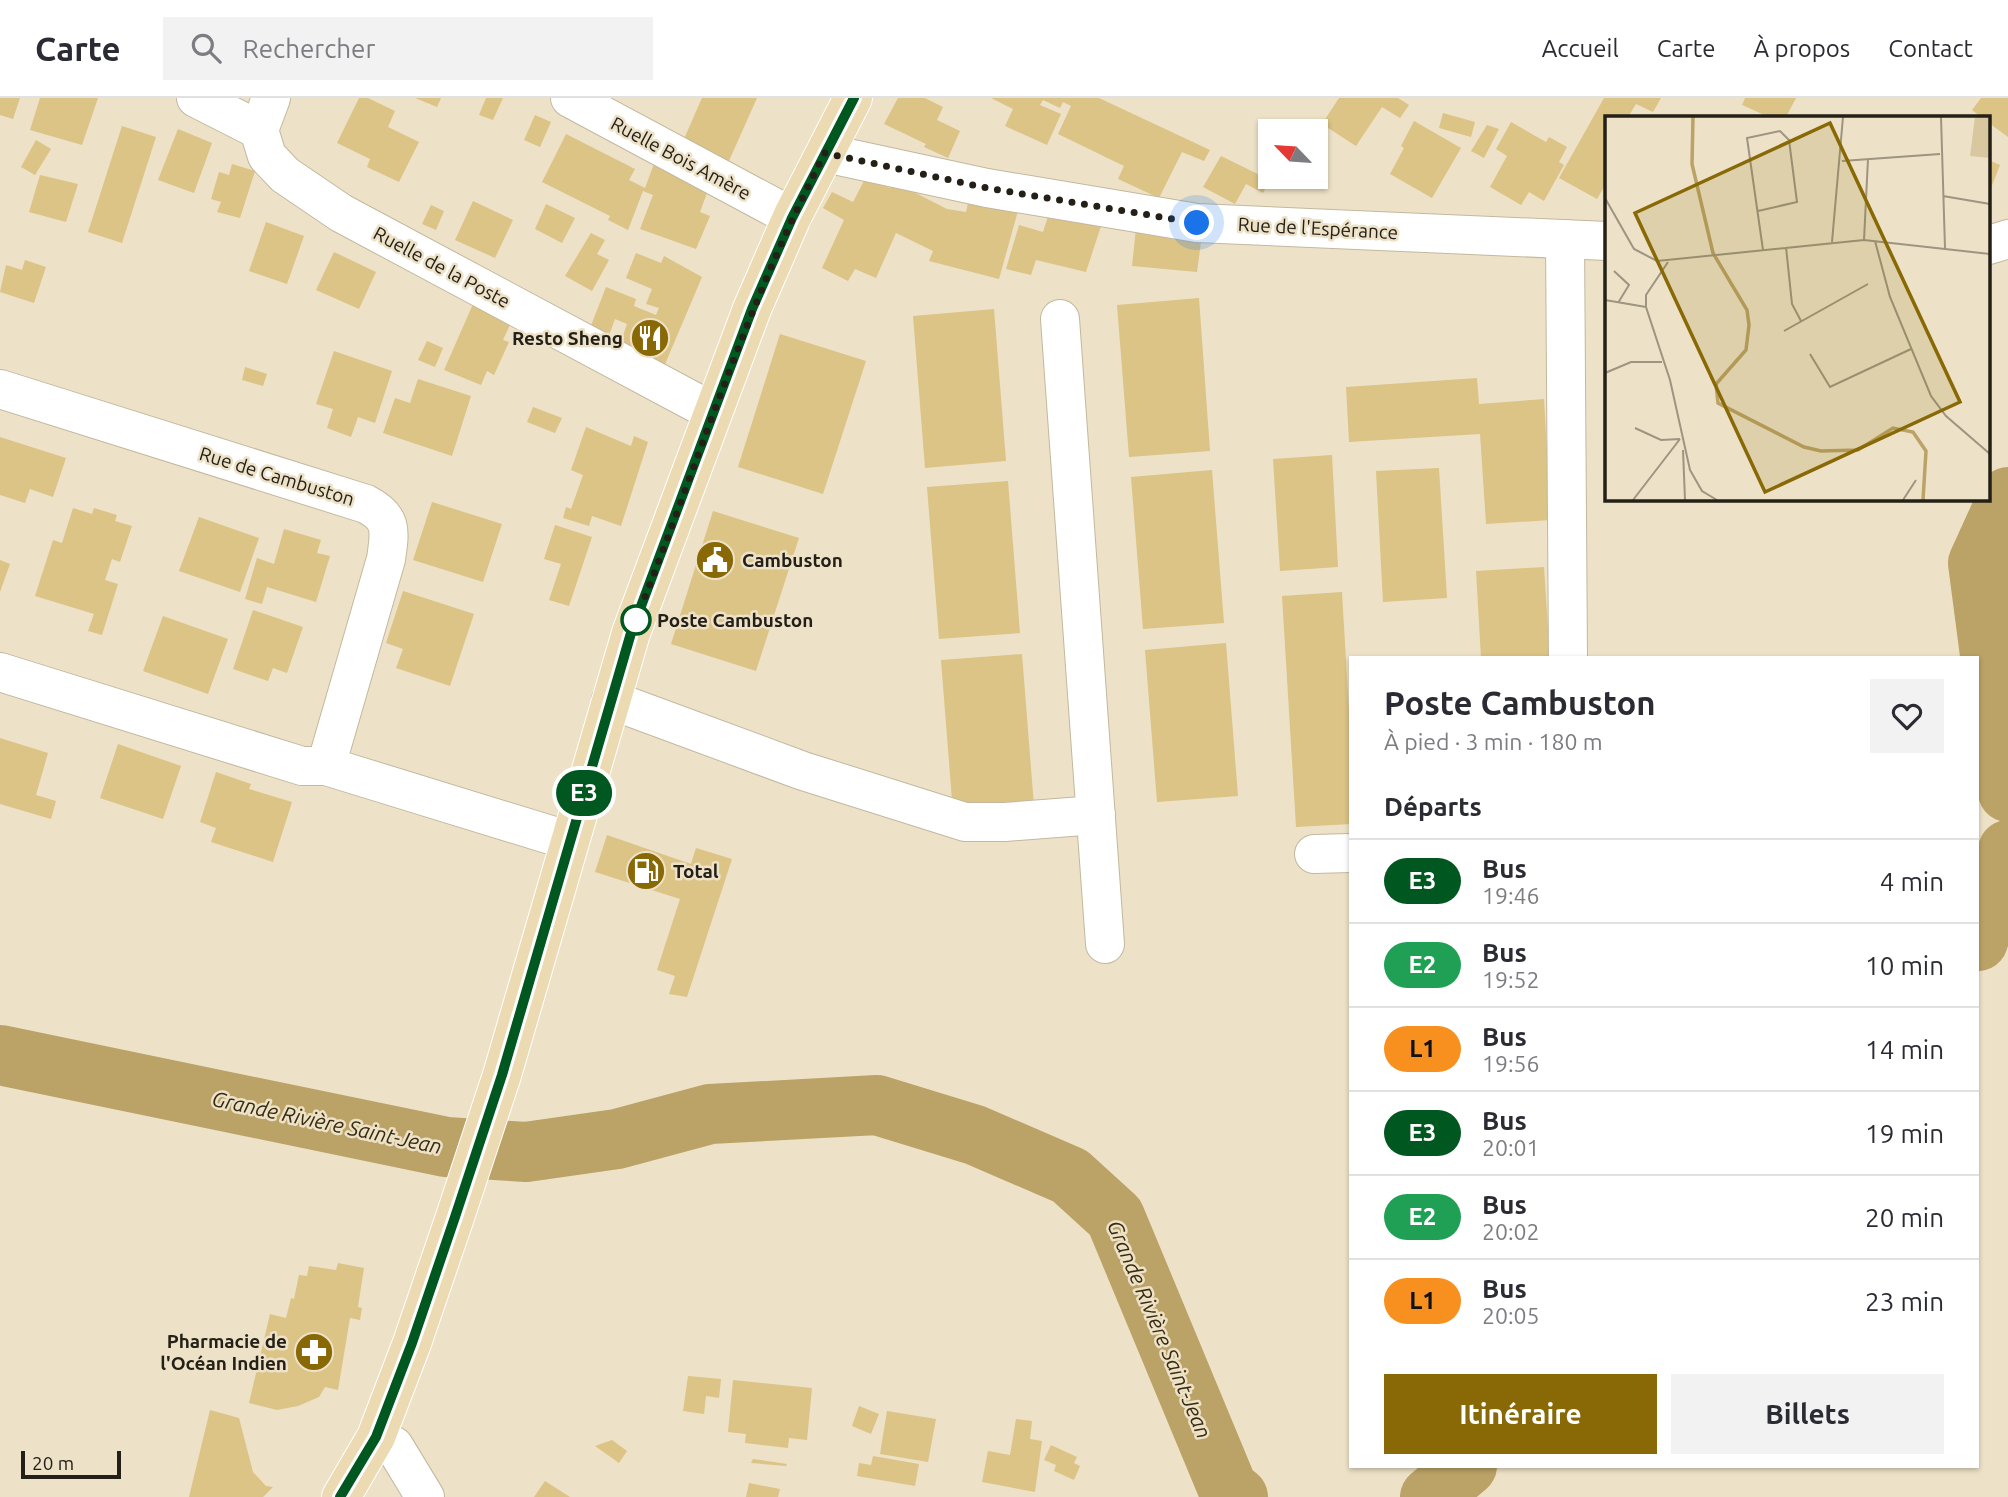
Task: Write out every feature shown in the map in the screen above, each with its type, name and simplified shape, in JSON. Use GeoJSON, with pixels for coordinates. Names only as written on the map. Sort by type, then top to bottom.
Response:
{"type":"FeatureCollection","features":[{"type":"Feature","properties":{"kind":"main road"},"geometry":{"type":"LineString","coordinates":[[341,1497],[376,1437],[412,1343],[455,1217],[502,1075],[631,633],[752,309],[792,218],[853,98]]}},
{"type":"Feature","properties":{"kind":"street","name":"Ruelle de la Poste"},"geometry":{"type":"LineString","coordinates":[[196,98],[265,114],[267,156],[285,175],[341,213],[713,412]]}},
{"type":"Feature","properties":{"kind":"street","name":"Ruelle Bois Amère"},"geometry":{"type":"LineString","coordinates":[[570,98],[792,218]]}},
{"type":"Feature","properties":{"kind":"street","name":"Rue de l'Espérance"},"geometry":{"type":"LineString","coordinates":[[825,153],[987,188],[1197,223],[1605,241]]}},
{"type":"Feature","properties":{"kind":"street"},"geometry":{"type":"LineString","coordinates":[[1565,239],[1568,656]]}},
{"type":"Feature","properties":{"kind":"street"},"geometry":{"type":"LineString","coordinates":[[1990,245],[2008,239]]}},
{"type":"Feature","properties":{"kind":"street"},"geometry":{"type":"LineString","coordinates":[[1060,318],[1105,944]]}},
{"type":"Feature","properties":{"kind":"street","name":"Rue de Cambuston"},"geometry":{"type":"LineString","coordinates":[[0,388],[366,503],[379,511],[387,521],[389,539],[386,559],[326,766]]}},
{"type":"Feature","properties":{"kind":"street"},"geometry":{"type":"LineString","coordinates":[[0,672],[302,766],[326,766],[570,841]]}},
{"type":"Feature","properties":{"kind":"street"},"geometry":{"type":"LineString","coordinates":[[611,700],[803,771],[965,822],[1005,822],[1096,815]]}},
{"type":"Feature","properties":{"kind":"street"},"geometry":{"type":"LineString","coordinates":[[376,1437],[394,1446],[425,1497]]}},
{"type":"Feature","properties":{"kind":"building"},"geometry":{"type":"Polygon","coordinates":[[[0,98],[20,98],[13,119],[0,115],[0,98]]]}},
{"type":"Feature","properties":{"kind":"building"},"geometry":{"type":"Polygon","coordinates":[[[40,98],[98,98],[82,145],[30,130],[40,98]]]}},
{"type":"Feature","properties":{"kind":"building"},"geometry":{"type":"Polygon","coordinates":[[[359,98],[368,98],[395,111],[388,127],[419,142],[399,182],[367,167],[370,159],[337,143],[359,98]]]}},
{"type":"Feature","properties":{"kind":"building"},"geometry":{"type":"Polygon","coordinates":[[[415,98],[441,98],[437,107],[415,98]]]}},
{"type":"Feature","properties":{"kind":"building"},"geometry":{"type":"Polygon","coordinates":[[[486,98],[503,98],[493,120],[479,115],[486,98]]]}},
{"type":"Feature","properties":{"kind":"building"},"geometry":{"type":"Polygon","coordinates":[[[702,98],[757,98],[724,172],[680,148],[702,98]]]}},
{"type":"Feature","properties":{"kind":"building"},"geometry":{"type":"Polygon","coordinates":[[[898,98],[925,98],[943,107],[937,120],[960,131],[948,158],[884,124],[898,98]]]}},
{"type":"Feature","properties":{"kind":"building"},"geometry":{"type":"Polygon","coordinates":[[[991,98],[1099,98],[1210,150],[1204,161],[1182,152],[1159,198],[1118,179],[1124,166],[1058,134],[1071,106],[1063,102],[1060,108],[1043,100],[1040,105],[1061,114],[1047,145],[1005,126],[1013,109],[991,98]]]}},
{"type":"Feature","properties":{"kind":"building"},"geometry":{"type":"Polygon","coordinates":[[[1339,98],[1398,98],[1409,105],[1400,118],[1382,107],[1356,146],[1328,128],[1328,119],[1325,119],[1339,98]]]}},
{"type":"Feature","properties":{"kind":"building"},"geometry":{"type":"Polygon","coordinates":[[[1604,98],[1661,98],[1653,112],[1636,104],[1629,116],[1605,116],[1605,185],[1597,199],[1559,178],[1604,98]]]}},
{"type":"Feature","properties":{"kind":"building"},"geometry":{"type":"Polygon","coordinates":[[[1745,98],[1796,98],[1787,116],[1767,116],[1742,105],[1745,98]]]}},
{"type":"Feature","properties":{"kind":"building"},"geometry":{"type":"Polygon","coordinates":[[[1981,98],[2008,98],[2008,137],[1990,124],[1990,116],[1980,116],[1972,110],[1981,98]]]}},
{"type":"Feature","properties":{"kind":"building"},"geometry":{"type":"Polygon","coordinates":[[[1443,113],[1475,122],[1471,137],[1439,128],[1443,113]]]}},
{"type":"Feature","properties":{"kind":"building"},"geometry":{"type":"Polygon","coordinates":[[[535,115],[551,122],[540,147],[524,140],[535,115]]]}},
{"type":"Feature","properties":{"kind":"building"},"geometry":{"type":"Polygon","coordinates":[[[1414,121],[1461,148],[1432,198],[1390,174],[1414,121]]]}},
{"type":"Feature","properties":{"kind":"building"},"geometry":{"type":"Polygon","coordinates":[[[1511,122],[1546,142],[1549,137],[1567,147],[1559,162],[1564,165],[1544,201],[1529,192],[1521,205],[1490,187],[1507,156],[1496,149],[1511,122]]]}},
{"type":"Feature","properties":{"kind":"building"},"geometry":{"type":"Polygon","coordinates":[[[1487,125],[1499,129],[1484,158],[1471,151],[1487,125]]]}},
{"type":"Feature","properties":{"kind":"building"},"geometry":{"type":"Polygon","coordinates":[[[122,126],[156,137],[122,243],[88,232],[122,126]]]}},
{"type":"Feature","properties":{"kind":"building"},"geometry":{"type":"Polygon","coordinates":[[[178,129],[212,143],[194,193],[158,180],[178,129]]]}},
{"type":"Feature","properties":{"kind":"building"},"geometry":{"type":"Polygon","coordinates":[[[566,134],[635,169],[629,180],[645,188],[658,153],[711,182],[700,212],[710,216],[696,249],[640,229],[653,195],[643,191],[628,230],[608,220],[610,216],[542,182],[566,134]]]}},
{"type":"Feature","properties":{"kind":"building"},"geometry":{"type":"Polygon","coordinates":[[[36,140],[51,149],[35,175],[21,167],[36,140]]]}},
{"type":"Feature","properties":{"kind":"building"},"geometry":{"type":"Polygon","coordinates":[[[1221,156],[1258,174],[1258,189],[1265,189],[1263,193],[1246,184],[1235,204],[1203,187],[1221,156]]]}},
{"type":"Feature","properties":{"kind":"building"},"geometry":{"type":"Polygon","coordinates":[[[1990,160],[2000,165],[1990,190],[1990,160]]]}},
{"type":"Feature","properties":{"kind":"building"},"geometry":{"type":"Polygon","coordinates":[[[232,164],[255,171],[240,218],[217,212],[221,202],[211,199],[219,172],[229,175],[232,164]]]}},
{"type":"Feature","properties":{"kind":"building"},"geometry":{"type":"Polygon","coordinates":[[[40,175],[78,184],[66,222],[29,212],[40,175]]]}},
{"type":"Feature","properties":{"kind":"building"},"geometry":{"type":"Polygon","coordinates":[[[866,177],[890,188],[894,182],[947,209],[966,212],[968,203],[1021,200],[999,279],[929,261],[933,251],[896,233],[876,278],[855,269],[848,281],[822,268],[844,220],[823,208],[832,192],[853,202],[866,177]]]}},
{"type":"Feature","properties":{"kind":"building"},"geometry":{"type":"Polygon","coordinates":[[[473,201],[513,220],[495,258],[455,240],[473,201]]]}},
{"type":"Feature","properties":{"kind":"building"},"geometry":{"type":"Polygon","coordinates":[[[546,204],[575,218],[562,243],[535,229],[546,204]]]}},
{"type":"Feature","properties":{"kind":"building"},"geometry":{"type":"Polygon","coordinates":[[[431,205],[444,211],[436,230],[422,224],[431,205]]]}},
{"type":"Feature","properties":{"kind":"building"},"geometry":{"type":"Polygon","coordinates":[[[1050,210],[1102,223],[1086,272],[1036,260],[1031,275],[1006,269],[1019,225],[1043,232],[1050,210]]]}},
{"type":"Feature","properties":{"kind":"building"},"geometry":{"type":"Polygon","coordinates":[[[266,222],[304,236],[287,284],[249,271],[266,222]]]}},
{"type":"Feature","properties":{"kind":"building"},"geometry":{"type":"Polygon","coordinates":[[[1136,228],[1202,235],[1197,272],[1132,266],[1136,228]]]}},
{"type":"Feature","properties":{"kind":"building"},"geometry":{"type":"Polygon","coordinates":[[[591,233],[605,240],[597,254],[609,260],[592,291],[565,276],[591,233]]]}},
{"type":"Feature","properties":{"kind":"building"},"geometry":{"type":"Polygon","coordinates":[[[334,252],[376,272],[359,309],[316,290],[334,252]]]}},
{"type":"Feature","properties":{"kind":"building"},"geometry":{"type":"Polygon","coordinates":[[[636,253],[661,263],[664,256],[702,277],[660,376],[620,344],[627,324],[615,319],[603,352],[585,341],[606,287],[636,299],[634,306],[656,315],[659,308],[646,304],[652,289],[626,278],[636,253]]]}},
{"type":"Feature","properties":{"kind":"building"},"geometry":{"type":"Polygon","coordinates":[[[25,260],[46,267],[34,303],[0,292],[6,265],[22,270],[25,260]]]}},
{"type":"Feature","properties":{"kind":"building"},"geometry":{"type":"Polygon","coordinates":[[[477,295],[514,316],[503,340],[509,342],[494,375],[487,371],[481,385],[444,370],[477,295]]]}},
{"type":"Feature","properties":{"kind":"building"},"geometry":{"type":"Polygon","coordinates":[[[1199,298],[1210,451],[1129,457],[1117,305],[1199,298]]]}},
{"type":"Feature","properties":{"kind":"building"},"geometry":{"type":"Polygon","coordinates":[[[994,309],[1006,461],[925,468],[913,316],[994,309]]]}},
{"type":"Feature","properties":{"kind":"building"},"geometry":{"type":"Polygon","coordinates":[[[780,334],[866,361],[823,494],[738,467],[780,334]]]}},
{"type":"Feature","properties":{"kind":"building"},"geometry":{"type":"Polygon","coordinates":[[[427,341],[443,348],[435,367],[418,360],[427,341]]]}},
{"type":"Feature","properties":{"kind":"building"},"geometry":{"type":"Polygon","coordinates":[[[334,351],[392,371],[375,423],[358,417],[351,437],[327,428],[333,409],[316,404],[334,351]]]}},
{"type":"Feature","properties":{"kind":"building"},"geometry":{"type":"Polygon","coordinates":[[[245,367],[267,374],[263,386],[242,380],[245,367]]]}},
{"type":"Feature","properties":{"kind":"building"},"geometry":{"type":"Polygon","coordinates":[[[1477,378],[1479,404],[1544,399],[1551,520],[1486,524],[1480,434],[1349,442],[1346,387],[1477,378]]]}},
{"type":"Feature","properties":{"kind":"building"},"geometry":{"type":"Polygon","coordinates":[[[418,379],[471,396],[452,456],[383,433],[395,398],[410,403],[418,379]]]}},
{"type":"Feature","properties":{"kind":"building"},"geometry":{"type":"Polygon","coordinates":[[[533,407],[562,418],[555,433],[527,422],[533,407]]]}},
{"type":"Feature","properties":{"kind":"building"},"geometry":{"type":"Polygon","coordinates":[[[586,427],[631,446],[634,436],[648,442],[621,526],[592,516],[589,526],[563,518],[566,507],[571,509],[583,475],[571,470],[586,427]]]}},
{"type":"Feature","properties":{"kind":"building"},"geometry":{"type":"Polygon","coordinates":[[[0,437],[66,458],[53,497],[30,489],[25,503],[0,495],[0,437]]]}},
{"type":"Feature","properties":{"kind":"building"},"geometry":{"type":"Polygon","coordinates":[[[1332,455],[1338,567],[1280,571],[1273,459],[1332,455]]]}},
{"type":"Feature","properties":{"kind":"building"},"geometry":{"type":"Polygon","coordinates":[[[1439,468],[1447,598],[1383,602],[1376,471],[1439,468]]]}},
{"type":"Feature","properties":{"kind":"building"},"geometry":{"type":"Polygon","coordinates":[[[1212,470],[1224,623],[1143,629],[1131,477],[1212,470]]]}},
{"type":"Feature","properties":{"kind":"building"},"geometry":{"type":"Polygon","coordinates":[[[1008,481],[1020,633],[939,639],[927,487],[1008,481]]]}},
{"type":"Feature","properties":{"kind":"building"},"geometry":{"type":"Polygon","coordinates":[[[432,502],[502,524],[483,582],[413,560],[432,502]]]}},
{"type":"Feature","properties":{"kind":"building"},"geometry":{"type":"Polygon","coordinates":[[[73,508],[92,514],[94,508],[117,515],[115,521],[132,526],[120,562],[112,559],[105,580],[118,584],[102,635],[88,631],[94,614],[35,596],[53,540],[62,543],[73,508]]]}},
{"type":"Feature","properties":{"kind":"building"},"geometry":{"type":"Polygon","coordinates":[[[713,511],[799,538],[756,671],[671,644],[713,511]]]}},
{"type":"Feature","properties":{"kind":"building"},"geometry":{"type":"Polygon","coordinates":[[[199,517],[259,538],[240,592],[179,571],[199,517]]]}},
{"type":"Feature","properties":{"kind":"building"},"geometry":{"type":"Polygon","coordinates":[[[555,525],[592,537],[569,606],[549,600],[561,564],[544,559],[555,525]]]}},
{"type":"Feature","properties":{"kind":"building"},"geometry":{"type":"Polygon","coordinates":[[[284,529],[321,540],[317,553],[330,556],[316,602],[267,587],[262,604],[245,599],[257,558],[274,564],[284,529]]]}},
{"type":"Feature","properties":{"kind":"building"},"geometry":{"type":"Polygon","coordinates":[[[0,560],[10,564],[0,592],[0,560]]]}},
{"type":"Feature","properties":{"kind":"building"},"geometry":{"type":"Polygon","coordinates":[[[1544,567],[1550,656],[1481,656],[1476,571],[1544,567]]]}},
{"type":"Feature","properties":{"kind":"building"},"geometry":{"type":"Polygon","coordinates":[[[403,591],[474,614],[450,686],[396,668],[403,649],[386,643],[403,591]]]}},
{"type":"Feature","properties":{"kind":"building"},"geometry":{"type":"Polygon","coordinates":[[[1342,592],[1349,713],[1349,824],[1296,827],[1282,596],[1342,592]]]}},
{"type":"Feature","properties":{"kind":"building"},"geometry":{"type":"Polygon","coordinates":[[[253,610],[303,627],[287,673],[273,668],[268,681],[233,669],[253,610]]]}},
{"type":"Feature","properties":{"kind":"building"},"geometry":{"type":"Polygon","coordinates":[[[163,616],[228,639],[208,694],[143,671],[163,616]]]}},
{"type":"Feature","properties":{"kind":"building"},"geometry":{"type":"Polygon","coordinates":[[[1226,643],[1238,796],[1157,802],[1145,650],[1226,643]]]}},
{"type":"Feature","properties":{"kind":"building"},"geometry":{"type":"Polygon","coordinates":[[[1022,654],[1034,806],[953,813],[941,660],[1022,654]]]}},
{"type":"Feature","properties":{"kind":"building"},"geometry":{"type":"Polygon","coordinates":[[[0,738],[48,753],[36,795],[56,801],[51,819],[0,804],[0,738]]]}},
{"type":"Feature","properties":{"kind":"building"},"geometry":{"type":"Polygon","coordinates":[[[118,744],[181,766],[163,819],[100,798],[118,744]]]}},
{"type":"Feature","properties":{"kind":"building"},"geometry":{"type":"Polygon","coordinates":[[[216,772],[251,784],[249,789],[292,802],[273,862],[211,842],[216,828],[200,822],[216,772]]]}},
{"type":"Feature","properties":{"kind":"building"},"geometry":{"type":"Polygon","coordinates":[[[607,835],[691,864],[696,848],[732,859],[687,997],[669,994],[675,976],[657,970],[680,899],[595,872],[607,835]]]}},
{"type":"Feature","properties":{"kind":"building"},"geometry":{"type":"Polygon","coordinates":[[[338,1263],[364,1268],[358,1307],[362,1308],[360,1320],[350,1318],[338,1390],[325,1387],[319,1397],[298,1406],[277,1410],[249,1403],[270,1314],[286,1318],[291,1298],[294,1299],[299,1275],[307,1276],[309,1266],[336,1270],[338,1263]]]}},
{"type":"Feature","properties":{"kind":"building"},"geometry":{"type":"Polygon","coordinates":[[[688,1376],[721,1379],[719,1398],[706,1396],[704,1414],[683,1411],[688,1376]]]}},
{"type":"Feature","properties":{"kind":"building"},"geometry":{"type":"Polygon","coordinates":[[[733,1380],[812,1388],[807,1440],[789,1438],[788,1448],[745,1443],[746,1434],[728,1432],[733,1380]]]}},
{"type":"Feature","properties":{"kind":"building"},"geometry":{"type":"Polygon","coordinates":[[[859,1406],[879,1414],[871,1434],[852,1426],[859,1406]]]}},
{"type":"Feature","properties":{"kind":"building"},"geometry":{"type":"Polygon","coordinates":[[[210,1410],[239,1418],[253,1472],[266,1486],[273,1487],[263,1497],[189,1497],[210,1410]]]}},
{"type":"Feature","properties":{"kind":"building"},"geometry":{"type":"Polygon","coordinates":[[[887,1411],[936,1419],[928,1462],[880,1454],[887,1411]]]}},
{"type":"Feature","properties":{"kind":"building"},"geometry":{"type":"Polygon","coordinates":[[[1016,1419],[1032,1421],[1030,1439],[1042,1441],[1035,1492],[982,1482],[988,1451],[1010,1455],[1016,1419]]]}},
{"type":"Feature","properties":{"kind":"building"},"geometry":{"type":"Polygon","coordinates":[[[612,1440],[627,1451],[619,1463],[595,1446],[612,1440]]]}},
{"type":"Feature","properties":{"kind":"building"},"geometry":{"type":"Polygon","coordinates":[[[1051,1445],[1077,1457],[1074,1463],[1080,1466],[1074,1480],[1054,1471],[1056,1465],[1044,1460],[1051,1445]]]}},
{"type":"Feature","properties":{"kind":"building"},"geometry":{"type":"Polygon","coordinates":[[[873,1456],[919,1464],[915,1486],[857,1476],[859,1463],[871,1465],[873,1456]]]}},
{"type":"Feature","properties":{"kind":"building"},"geometry":{"type":"Polygon","coordinates":[[[753,1459],[787,1464],[751,1463],[753,1459]]]}},
{"type":"Feature","properties":{"kind":"building"},"geometry":{"type":"Polygon","coordinates":[[[545,1481],[570,1497],[534,1497],[545,1481]]]}},
{"type":"Feature","properties":{"kind":"building"},"geometry":{"type":"Polygon","coordinates":[[[749,1483],[780,1489],[778,1497],[746,1497],[749,1483]]]}},
{"type":"Feature","properties":{"kind":"waterway","name":"Grande Rivière Saint-Jean"},"geometry":{"type":"LineString","coordinates":[[2008,497],[1978,563],[2008,792]]}},
{"type":"Feature","properties":{"kind":"waterway","name":"Grande Rivière Saint-Jean"},"geometry":{"type":"LineString","coordinates":[[1979,938],[2008,850]]}},
{"type":"Feature","properties":{"kind":"waterway","name":"Grande Rivière Saint-Jean"},"geometry":{"type":"LineString","coordinates":[[0,1055],[446,1147],[526,1152],[617,1139],[710,1114],[877,1105],[975,1135],[1070,1176],[1115,1217],[1228,1489],[1238,1497]]}},
{"type":"Feature","properties":{"kind":"waterway","name":"Grande Rivière Saint-Jean"},"geometry":{"type":"LineString","coordinates":[[1430,1497],[1465,1468]]}},
{"type":"Feature","properties":{"kind":"bus line","name":"E3"},"geometry":{"type":"LineString","coordinates":[[340,1497],[376,1437],[412,1343],[455,1217],[502,1075],[631,633],[752,309],[792,218],[854,98]]}},
{"type":"Feature","properties":{"kind":"place","name":"Resto Sheng"},"geometry":{"type":"Point","coordinates":[650,338]}},
{"type":"Feature","properties":{"kind":"place","name":"Cambuston"},"geometry":{"type":"Point","coordinates":[715,560]}},
{"type":"Feature","properties":{"kind":"place","name":"Poste Cambuston"},"geometry":{"type":"Point","coordinates":[636,620]}},
{"type":"Feature","properties":{"kind":"place","name":"Total"},"geometry":{"type":"Point","coordinates":[646,871]}},
{"type":"Feature","properties":{"kind":"place","name":"Pharmacie de l'Océan Indien"},"geometry":{"type":"Point","coordinates":[314,1352]}},
{"type":"Feature","properties":{"kind":"route"},"geometry":{"type":"LineString","coordinates":[[636,620],[752,309],[792,218],[825,153],[987,188],[1197,223]]}}]}
